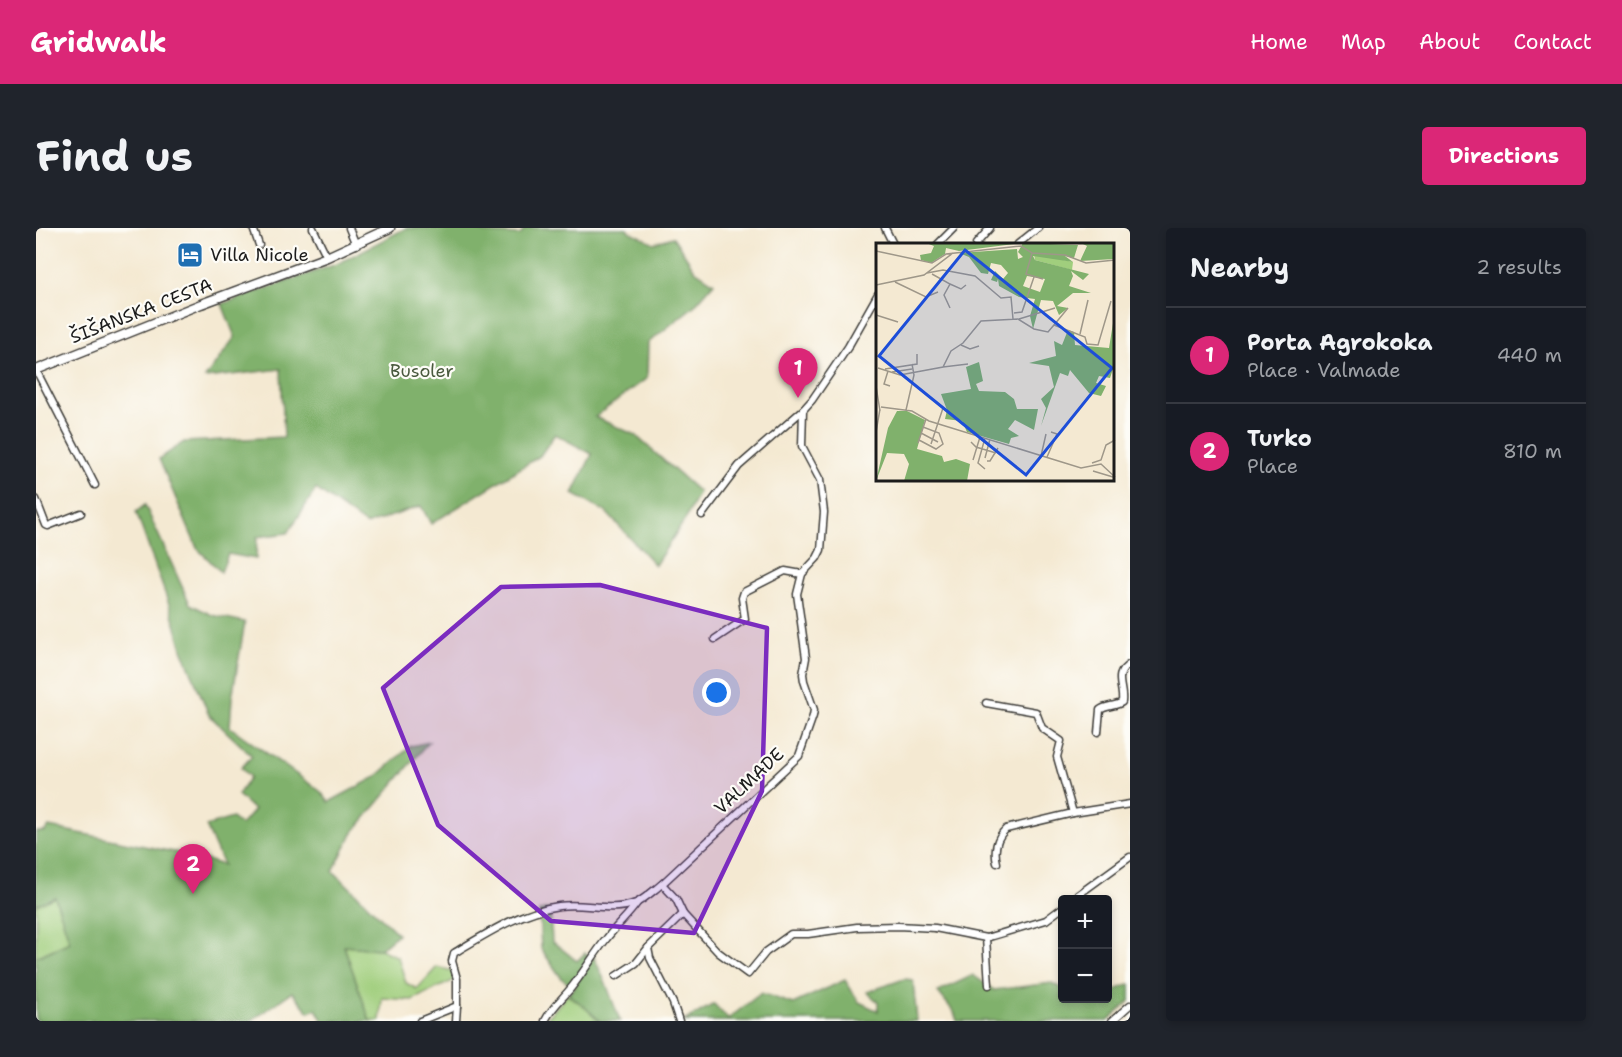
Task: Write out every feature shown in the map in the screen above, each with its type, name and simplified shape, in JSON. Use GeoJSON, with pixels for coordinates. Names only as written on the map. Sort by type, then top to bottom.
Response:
{"type":"FeatureCollection","features":[{"type":"Feature","properties":{"kind":"main road","name":"ŠIŠANSKA CESTA"},"geometry":{"type":"LineString","coordinates":[[36,370],[327,257],[356,245],[385,229]]}},
{"type":"Feature","properties":{"kind":"street"},"geometry":{"type":"LineString","coordinates":[[254,228],[259,245]]}},
{"type":"Feature","properties":{"kind":"street"},"geometry":{"type":"LineString","coordinates":[[313,228],[327,257]]}},
{"type":"Feature","properties":{"kind":"street"},"geometry":{"type":"LineString","coordinates":[[349,228],[356,245]]}},
{"type":"Feature","properties":{"kind":"street"},"geometry":{"type":"LineString","coordinates":[[885,228],[892,243]]}},
{"type":"Feature","properties":{"kind":"street"},"geometry":{"type":"LineString","coordinates":[[939,243],[954,228]]}},
{"type":"Feature","properties":{"kind":"street"},"geometry":{"type":"LineString","coordinates":[[977,243],[990,228]]}},
{"type":"Feature","properties":{"kind":"street"},"geometry":{"type":"LineString","coordinates":[[1019,243],[1038,228]]}},
{"type":"Feature","properties":{"kind":"street"},"geometry":{"type":"LineString","coordinates":[[702,515],[739,466],[812,400],[848,347],[876,298]]}},
{"type":"Feature","properties":{"kind":"street","name":"ŠIŠANSKA CESTA"},"geometry":{"type":"LineString","coordinates":[[36,370],[95,485]]}},
{"type":"Feature","properties":{"kind":"street"},"geometry":{"type":"LineString","coordinates":[[715,639],[745,619],[742,598],[744,592],[785,571],[802,574],[821,549],[824,512],[820,480],[802,446],[803,410]]}},
{"type":"Feature","properties":{"kind":"street"},"geometry":{"type":"LineString","coordinates":[[36,499],[48,526],[81,513]]}},
{"type":"Feature","properties":{"kind":"street","name":"VALMADE"},"geometry":{"type":"LineString","coordinates":[[638,902],[662,884],[799,756],[814,711],[803,674],[806,658],[797,594],[802,574]]}},
{"type":"Feature","properties":{"kind":"street"},"geometry":{"type":"LineString","coordinates":[[1098,732],[1100,710],[1122,702],[1120,677],[1122,670],[1130,664]]}},
{"type":"Feature","properties":{"kind":"street"},"geometry":{"type":"LineString","coordinates":[[986,703],[1036,712],[1042,728],[1061,741],[1058,757],[1072,813]]}},
{"type":"Feature","properties":{"kind":"street"},"geometry":{"type":"LineString","coordinates":[[997,863],[994,854],[1000,834],[1006,829],[1072,813],[1130,804]]}},
{"type":"Feature","properties":{"kind":"street"},"geometry":{"type":"LineString","coordinates":[[1078,895],[1130,857]]}},
{"type":"Feature","properties":{"kind":"street"},"geometry":{"type":"LineString","coordinates":[[662,884],[676,899],[683,914],[718,952],[748,974],[766,952],[791,934],[857,927],[898,926],[935,928],[986,938],[1046,920],[1058,911]]}},
{"type":"Feature","properties":{"kind":"street"},"geometry":{"type":"LineString","coordinates":[[456,1021],[457,979],[452,961],[454,953],[491,931],[530,913],[560,906],[614,908],[638,902]]}},
{"type":"Feature","properties":{"kind":"street"},"geometry":{"type":"LineString","coordinates":[[545,1021],[592,957],[638,902]]}},
{"type":"Feature","properties":{"kind":"street"},"geometry":{"type":"LineString","coordinates":[[616,976],[636,963],[683,914]]}},
{"type":"Feature","properties":{"kind":"street"},"geometry":{"type":"LineString","coordinates":[[986,938],[989,985]]}},
{"type":"Feature","properties":{"kind":"street"},"geometry":{"type":"LineString","coordinates":[[648,948],[650,958],[673,1003],[679,1021]]}},
{"type":"Feature","properties":{"kind":"street"},"geometry":{"type":"LineString","coordinates":[[1112,1021],[1130,1005]]}},
{"type":"Feature","properties":{"kind":"street"},"geometry":{"type":"LineString","coordinates":[[420,1021],[457,1006]]}},
{"type":"Feature","properties":{"kind":"highlighted area"},"geometry":{"type":"Polygon","coordinates":[[[600,585],[767,628],[762,791],[694,933],[551,921],[438,825],[383,688],[501,587],[600,585]]]}},
{"type":"Feature","properties":{"kind":"green space","name":"Busoler"},"geometry":{"type":"Polygon","coordinates":[[[406,228],[474,228],[485,233],[520,235],[526,228],[627,228],[654,243],[673,237],[695,270],[714,283],[694,306],[648,343],[647,378],[595,417],[635,435],[699,492],[686,518],[655,565],[606,512],[573,494],[592,454],[555,434],[540,456],[431,524],[421,506],[366,525],[316,489],[288,533],[257,537],[256,559],[228,554],[221,572],[197,548],[159,459],[184,442],[284,437],[281,369],[205,378],[235,337],[222,304],[337,264],[406,228]]]}},
{"type":"Feature","properties":{"kind":"green space"},"geometry":{"type":"Polygon","coordinates":[[[145,505],[190,604],[212,615],[245,622],[232,698],[230,727],[320,791],[329,802],[376,777],[411,746],[429,742],[352,834],[333,871],[398,934],[380,949],[344,946],[370,1021],[323,1021],[316,1009],[309,1012],[292,992],[251,1021],[36,1021],[36,957],[70,942],[55,897],[36,905],[36,832],[44,832],[49,827],[179,853],[185,868],[203,859],[223,865],[206,826],[232,818],[241,825],[254,810],[238,795],[250,777],[241,768],[252,756],[209,715],[182,649],[171,610],[136,512],[145,505]]]}},
{"type":"Feature","properties":{"kind":"green space"},"geometry":{"type":"Polygon","coordinates":[[[55,896],[70,942],[36,957],[36,905],[55,896]]]}},
{"type":"Feature","properties":{"kind":"green space"},"geometry":{"type":"Polygon","coordinates":[[[550,909],[552,941],[577,961],[585,953],[592,957],[572,986],[562,979],[541,949],[539,911],[550,909]]]}},
{"type":"Feature","properties":{"kind":"green space"},"geometry":{"type":"Polygon","coordinates":[[[344,946],[380,949],[398,957],[406,983],[417,989],[437,967],[453,971],[457,979],[412,1000],[382,998],[380,1021],[370,1021],[344,946]]]}},
{"type":"Feature","properties":{"kind":"green space"},"geometry":{"type":"Polygon","coordinates":[[[594,957],[620,1021],[600,1021],[569,995],[594,957]]]}},
{"type":"Feature","properties":{"kind":"green space"},"geometry":{"type":"Polygon","coordinates":[[[973,975],[994,990],[1052,983],[1058,986],[1058,1003],[1112,1003],[1112,991],[1130,984],[1130,1001],[1108,1021],[957,1021],[954,1012],[938,992],[973,975]]]}},
{"type":"Feature","properties":{"kind":"green space"},"geometry":{"type":"Polygon","coordinates":[[[904,979],[913,980],[917,1021],[684,1021],[714,1004],[728,1019],[761,993],[793,1004],[845,980],[859,1002],[878,1011],[878,1002],[867,992],[904,979]]]}},
{"type":"Feature","properties":{"kind":"green space"},"geometry":{"type":"Polygon","coordinates":[[[574,987],[569,996],[600,1021],[545,1021],[574,987]]]}},
{"type":"Feature","properties":{"kind":"place","name":"Villa Nicole"},"geometry":{"type":"Point","coordinates":[190,255]}},
{"type":"Feature","properties":{"kind":"place","name":"Porta Agrokoka"},"geometry":{"type":"Point","coordinates":[798,398]}},
{"type":"Feature","properties":{"kind":"place","name":"Turko"},"geometry":{"type":"Point","coordinates":[193,894]}}]}
